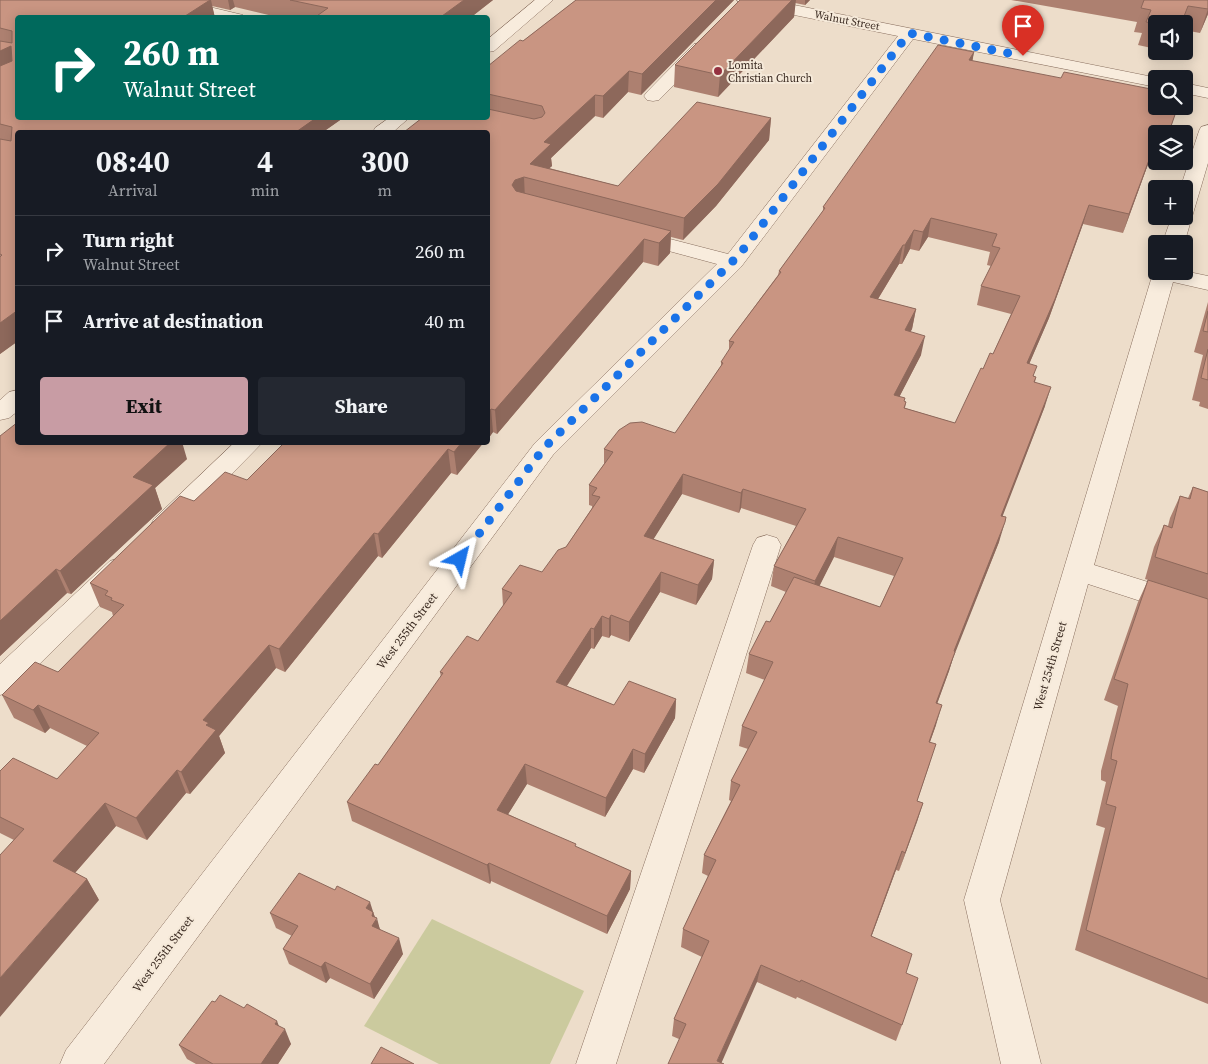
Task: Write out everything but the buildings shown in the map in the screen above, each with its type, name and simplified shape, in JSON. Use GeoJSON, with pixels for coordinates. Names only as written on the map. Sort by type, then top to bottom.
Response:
{"type":"FeatureCollection","features":[{"type":"Feature","properties":{"kind":"street"},"geometry":{"type":"LineString","coordinates":[[490,45],[545,0]]}},
{"type":"Feature","properties":{"kind":"street"},"geometry":{"type":"LineString","coordinates":[[154,1],[222,15]]}},
{"type":"Feature","properties":{"kind":"street","name":"Walnut Street"},"geometry":{"type":"LineString","coordinates":[[743,4],[909,33],[1148,80]]}},
{"type":"Feature","properties":{"kind":"street","name":"West 255th Street"},"geometry":{"type":"LineString","coordinates":[[80,1064],[544,448],[733,262],[909,33]]}},
{"type":"Feature","properties":{"kind":"street"},"geometry":{"type":"LineString","coordinates":[[652,96],[708,39]]}},
{"type":"Feature","properties":{"kind":"street"},"geometry":{"type":"LineString","coordinates":[[1193,90],[1208,93]]}},
{"type":"Feature","properties":{"kind":"street"},"geometry":{"type":"LineString","coordinates":[[390,126],[403,130]]}},
{"type":"Feature","properties":{"kind":"street"},"geometry":{"type":"LineString","coordinates":[[1193,180],[1208,131]]}},
{"type":"Feature","properties":{"kind":"street"},"geometry":{"type":"LineString","coordinates":[[618,231],[733,262]]}},
{"type":"Feature","properties":{"kind":"street"},"geometry":{"type":"LineString","coordinates":[[1193,279],[1208,283]]}},
{"type":"Feature","properties":{"kind":"street","name":"West 254th Street"},"geometry":{"type":"LineString","coordinates":[[1021,1064],[982,900],[1163,280]]}},
{"type":"Feature","properties":{"kind":"street"},"geometry":{"type":"LineString","coordinates":[[0,412],[15,400]]}},
{"type":"Feature","properties":{"kind":"street"},"geometry":{"type":"LineString","coordinates":[[0,683],[248,445]]}},
{"type":"Feature","properties":{"kind":"street"},"geometry":{"type":"LineString","coordinates":[[596,1064],[767,545]]}},
{"type":"Feature","properties":{"kind":"street"},"geometry":{"type":"LineString","coordinates":[[1077,570],[1208,612]]}},
{"type":"Feature","properties":{"kind":"green space"},"geometry":{"type":"Polygon","coordinates":[[[432,919],[584,991],[550,1064],[439,1064],[364,1026],[432,919]]]}},
{"type":"Feature","properties":{"kind":"place","name":"Lomita Christian Church"},"geometry":{"type":"Point","coordinates":[718,71]}},
{"type":"Feature","properties":{"kind":"route"},"geometry":{"type":"LineString","coordinates":[[460,559],[544,448],[739,255],[909,33],[1023,56]]}}]}
